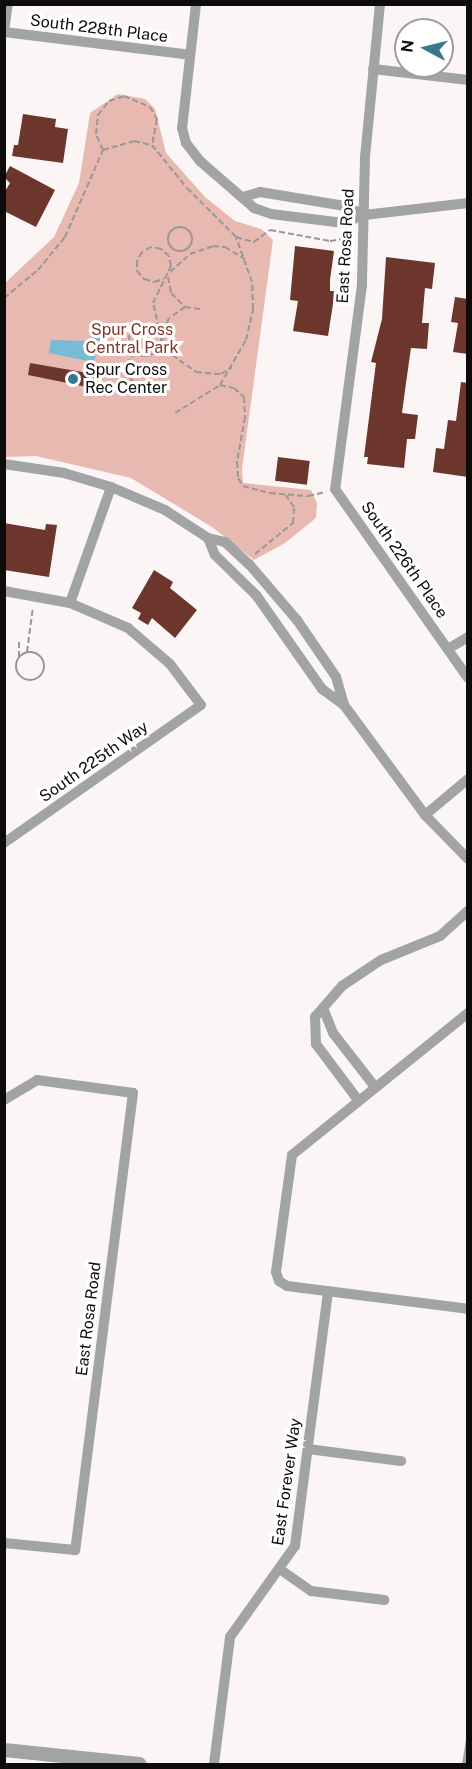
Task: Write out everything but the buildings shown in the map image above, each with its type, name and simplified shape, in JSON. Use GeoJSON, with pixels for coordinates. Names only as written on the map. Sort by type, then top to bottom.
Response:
{"type":"FeatureCollection","features":[{"type":"Feature","properties":{"kind":"street"},"geometry":{"type":"LineString","coordinates":[[4,32],[8,4]]}},
{"type":"Feature","properties":{"kind":"street"},"geometry":{"type":"LineString","coordinates":[[196,4],[182,128],[186,143],[200,161],[254,208],[287,216],[344,223],[364,215],[468,203]]}},
{"type":"Feature","properties":{"kind":"street","name":"East Rosa Road"},"geometry":{"type":"LineString","coordinates":[[336,489],[362,285],[373,69],[380,4]]}},
{"type":"Feature","properties":{"kind":"street","name":"South 228th Place"},"geometry":{"type":"LineString","coordinates":[[4,32],[190,55]]}},
{"type":"Feature","properties":{"kind":"street"},"geometry":{"type":"LineString","coordinates":[[373,69],[468,80]]}},
{"type":"Feature","properties":{"kind":"street"},"geometry":{"type":"LineString","coordinates":[[243,197],[260,192],[290,199],[345,206],[364,215]]}},
{"type":"Feature","properties":{"kind":"street"},"geometry":{"type":"LineString","coordinates":[[287,216],[290,199]]}},
{"type":"Feature","properties":{"kind":"street"},"geometry":{"type":"LineString","coordinates":[[4,464],[64,473],[111,487],[165,510],[208,538],[225,542],[247,561],[297,620],[336,677],[344,705]]}},
{"type":"Feature","properties":{"kind":"street"},"geometry":{"type":"LineString","coordinates":[[4,591],[70,603],[111,487]]}},
{"type":"Feature","properties":{"kind":"street","name":"South 226th Place"},"geometry":{"type":"LineString","coordinates":[[336,489],[468,678]]}},
{"type":"Feature","properties":{"kind":"street"},"geometry":{"type":"LineString","coordinates":[[208,538],[215,555],[256,596],[322,689],[344,705],[425,815],[468,859]]}},
{"type":"Feature","properties":{"kind":"street","name":"South 225th Way"},"geometry":{"type":"LineString","coordinates":[[4,843],[201,705],[170,664],[128,628],[70,603]]}},
{"type":"Feature","properties":{"kind":"street"},"geometry":{"type":"LineString","coordinates":[[448,649],[468,637]]}},
{"type":"Feature","properties":{"kind":"street"},"geometry":{"type":"LineString","coordinates":[[425,815],[468,779]]}},
{"type":"Feature","properties":{"kind":"street"},"geometry":{"type":"LineString","coordinates":[[358,1100],[316,1044],[313,1024],[332,993],[370,967],[428,943],[468,911]]}},
{"type":"Feature","properties":{"kind":"street"},"geometry":{"type":"LineString","coordinates":[[323,1008],[333,1033],[375,1087]]}},
{"type":"Feature","properties":{"kind":"street"},"geometry":{"type":"LineString","coordinates":[[468,1013],[358,1100],[290,1159],[276,1272],[279,1281],[287,1286],[468,1309]]}},
{"type":"Feature","properties":{"kind":"street","name":"East Rosa Road"},"geometry":{"type":"LineString","coordinates":[[4,1100],[37,1080],[133,1093],[75,1550],[4,1543]]}},
{"type":"Feature","properties":{"kind":"street","name":"East Forever Way"},"geometry":{"type":"LineString","coordinates":[[214,1764],[230,1637],[281,1570],[295,1546],[328,1291]]}},
{"type":"Feature","properties":{"kind":"street"},"geometry":{"type":"LineString","coordinates":[[308,1449],[401,1461]]}},
{"type":"Feature","properties":{"kind":"street"},"geometry":{"type":"LineString","coordinates":[[281,1570],[311,1591],[384,1600]]}},
{"type":"Feature","properties":{"kind":"street"},"geometry":{"type":"LineString","coordinates":[[4,1750],[139,1764]]}},
{"type":"Feature","properties":{"kind":"lane"},"geometry":{"type":"LineString","coordinates":[[464,1764],[468,1739]]}},
{"type":"Feature","properties":{"kind":"path"},"geometry":{"type":"LineString","coordinates":[[4,298],[38,270],[65,237],[103,150],[96,134],[98,116],[109,101],[124,96],[150,107],[157,119],[152,145]]}},
{"type":"Feature","properties":{"kind":"path"},"geometry":{"type":"LineString","coordinates":[[103,150],[134,141],[152,145],[187,188],[236,237],[252,282],[253,309],[246,340],[235,365],[220,385],[175,413]]}},
{"type":"Feature","properties":{"kind":"path"},"geometry":{"type":"LineString","coordinates":[[236,237],[254,242],[270,230],[330,241],[344,239],[349,233],[344,223]]}},
{"type":"Feature","properties":{"kind":"path"},"geometry":{"type":"LineString","coordinates":[[180,227],[186,229],[192,241],[189,248],[183,251],[170,247],[168,234],[180,227]]}},
{"type":"Feature","properties":{"kind":"path"},"geometry":{"type":"LineString","coordinates":[[161,337],[153,303],[164,279],[190,254],[213,246],[225,247],[245,259]]}},
{"type":"Feature","properties":{"kind":"path"},"geometry":{"type":"LineString","coordinates":[[164,279],[154,282],[144,279],[137,271],[137,261],[151,247],[165,252],[171,266],[167,276],[171,293],[185,307],[200,309]]}},
{"type":"Feature","properties":{"kind":"path"},"geometry":{"type":"LineString","coordinates":[[165,252],[170,247]]}},
{"type":"Feature","properties":{"kind":"path"},"geometry":{"type":"LineString","coordinates":[[185,307],[169,318],[161,337],[156,352],[148,355],[135,352],[129,342],[135,327],[150,324],[161,337],[172,355],[196,372],[221,374],[235,365]]}},
{"type":"Feature","properties":{"kind":"path"},"geometry":{"type":"LineString","coordinates":[[123,370],[135,352]]}},
{"type":"Feature","properties":{"kind":"path"},"geometry":{"type":"LineString","coordinates":[[107,368],[123,370],[144,393]]}},
{"type":"Feature","properties":{"kind":"path"},"geometry":{"type":"LineString","coordinates":[[220,385],[234,388],[244,398],[238,478],[250,491],[318,495],[336,489]]}},
{"type":"Feature","properties":{"kind":"path"},"geometry":{"type":"LineString","coordinates":[[247,561],[293,523],[294,507],[285,494]]}},
{"type":"Feature","properties":{"kind":"path"},"geometry":{"type":"LineString","coordinates":[[27,652],[34,595]]}},
{"type":"Feature","properties":{"kind":"path"},"geometry":{"type":"LineString","coordinates":[[19,642],[19,657],[15,669],[19,676],[35,680],[41,675],[42,659],[27,652]]}},
{"type":"Feature","properties":{"kind":"path"},"geometry":{"type":"LineString","coordinates":[[19,657],[27,652]]}},
{"type":"Feature","properties":{"kind":"green space","name":"Spur Cross Central Park"},"geometry":{"type":"Polygon","coordinates":[[[118,94],[145,99],[155,109],[166,153],[205,197],[235,221],[261,229],[273,240],[242,469],[243,483],[311,490],[317,503],[316,518],[285,543],[254,560],[212,527],[131,478],[36,456],[5,457],[4,284],[54,237],[79,183],[90,113],[118,94]]]}},
{"type":"Feature","properties":{"kind":"water"},"geometry":{"type":"Polygon","coordinates":[[[96,332],[103,341],[93,362],[49,353],[51,340],[87,341],[96,332]]]}},
{"type":"Feature","properties":{"kind":"place","name":"Spur Cross Rec Center"},"geometry":{"type":"Point","coordinates":[73,379]}}]}
